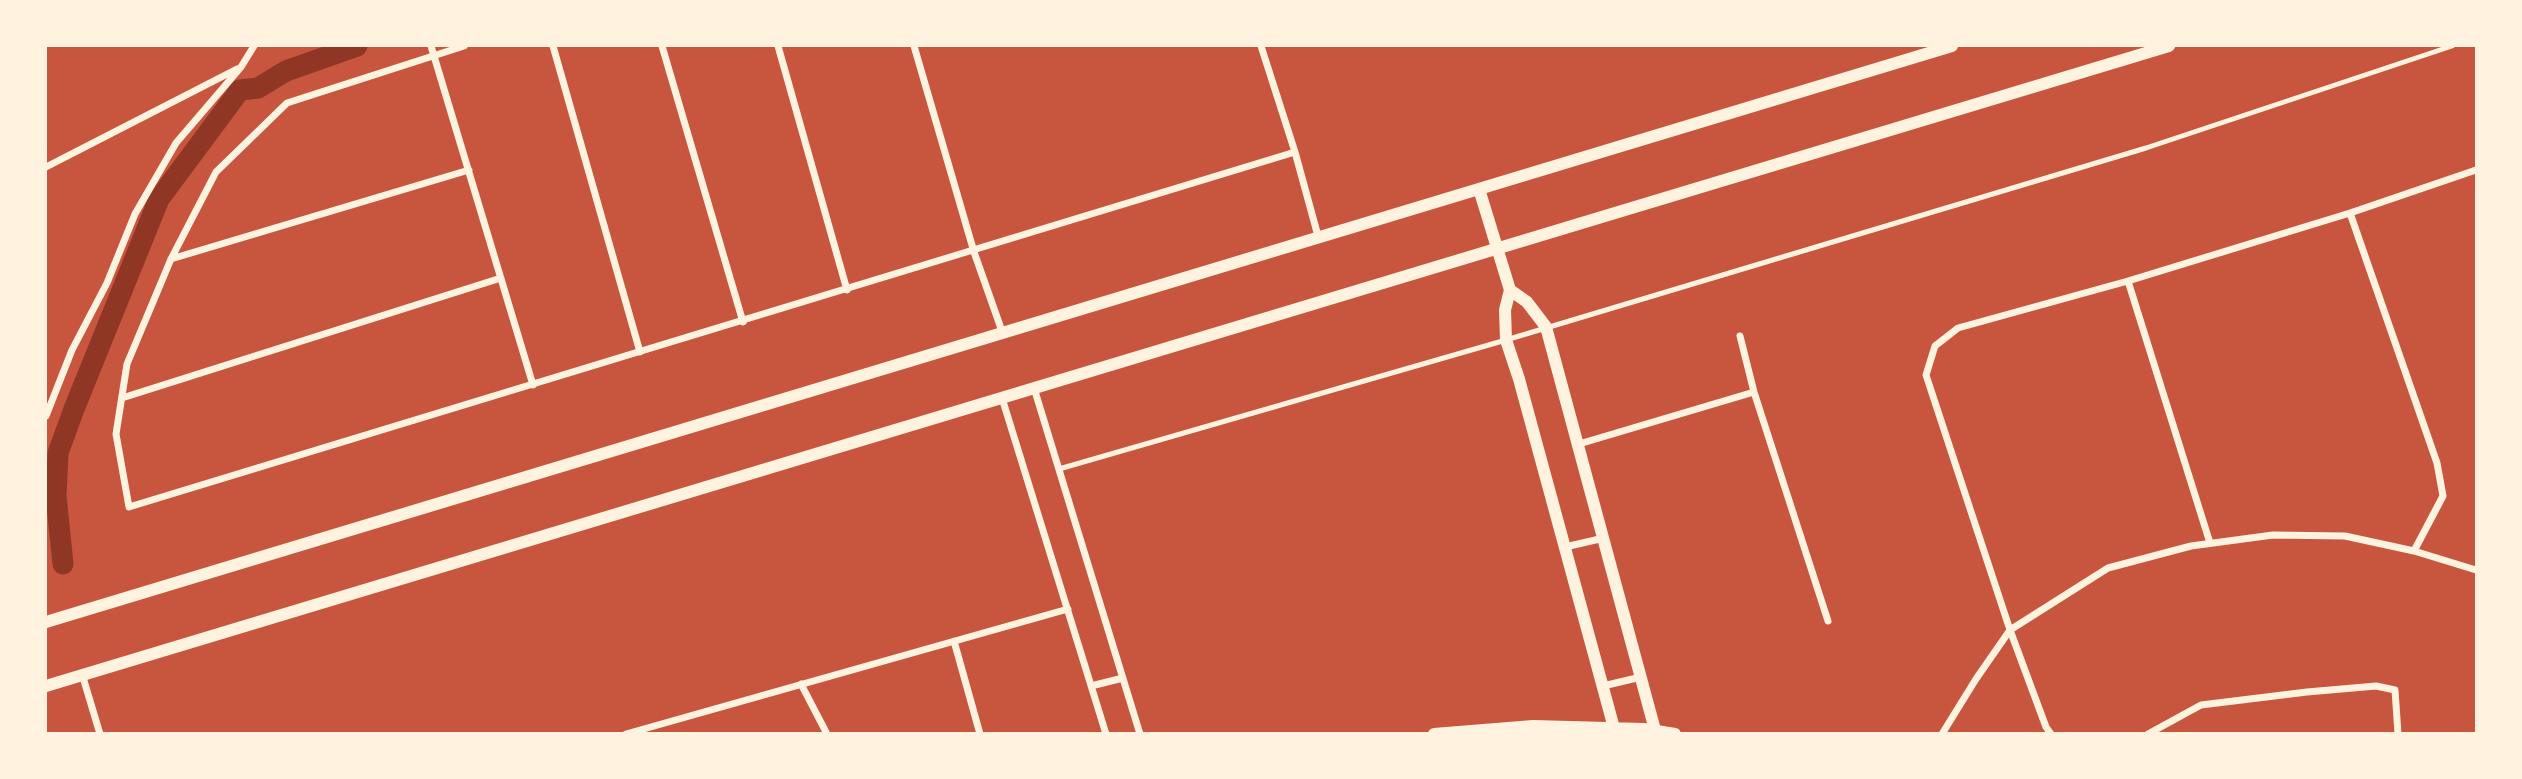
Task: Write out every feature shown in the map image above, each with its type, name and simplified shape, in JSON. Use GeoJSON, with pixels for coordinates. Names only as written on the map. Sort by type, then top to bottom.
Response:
{"type":"FeatureCollection","features":[{"type":"Feature","properties":{"kind":"street"},"geometry":{"type":"LineString","coordinates":[[46,416],[72,350],[107,283],[135,214],[176,143],[241,67],[254,46]]}},
{"type":"Feature","properties":{"kind":"street"},"geometry":{"type":"LineString","coordinates":[[431,46],[533,385]]}},
{"type":"Feature","properties":{"kind":"street"},"geometry":{"type":"LineString","coordinates":[[464,46],[287,103],[216,172],[171,259],[127,364],[116,435],[129,507],[1294,152]]}},
{"type":"Feature","properties":{"kind":"street"},"geometry":{"type":"LineString","coordinates":[[552,46],[640,352]]}},
{"type":"Feature","properties":{"kind":"street"},"geometry":{"type":"LineString","coordinates":[[662,46],[743,322]]}},
{"type":"Feature","properties":{"kind":"street"},"geometry":{"type":"LineString","coordinates":[[778,46],[847,290]]}},
{"type":"Feature","properties":{"kind":"street"},"geometry":{"type":"LineString","coordinates":[[915,46],[974,251],[1003,334]]}},
{"type":"Feature","properties":{"kind":"street"},"geometry":{"type":"LineString","coordinates":[[1261,46],[1318,236]]}},
{"type":"Feature","properties":{"kind":"street"},"geometry":{"type":"LineString","coordinates":[[46,622],[1952,46]]}},
{"type":"Feature","properties":{"kind":"street"},"geometry":{"type":"LineString","coordinates":[[46,685],[2169,46]]}},
{"type":"Feature","properties":{"kind":"street"},"geometry":{"type":"LineString","coordinates":[[46,167],[241,67]]}},
{"type":"Feature","properties":{"kind":"street"},"geometry":{"type":"LineString","coordinates":[[171,259],[468,170]]}},
{"type":"Feature","properties":{"kind":"street"},"geometry":{"type":"LineString","coordinates":[[2051,733],[2046,727],[2010,630],[1926,375],[1935,346],[1958,328],[2128,281],[2350,213],[2476,170]]}},
{"type":"Feature","properties":{"kind":"street"},"geometry":{"type":"LineString","coordinates":[[1479,189],[1510,290],[1505,310],[1506,340],[1614,728]]}},
{"type":"Feature","properties":{"kind":"street"},"geometry":{"type":"LineString","coordinates":[[2350,213],[2437,463],[2443,496],[2414,551]]}},
{"type":"Feature","properties":{"kind":"street"},"geometry":{"type":"LineString","coordinates":[[122,398],[501,278]]}},
{"type":"Feature","properties":{"kind":"street"},"geometry":{"type":"LineString","coordinates":[[2128,281],[2210,543]]}},
{"type":"Feature","properties":{"kind":"street"},"geometry":{"type":"LineString","coordinates":[[1510,290],[1527,302],[1546,327],[1655,730]]}},
{"type":"Feature","properties":{"kind":"street"},"geometry":{"type":"LineString","coordinates":[[1740,336],[1755,392],[1828,621]]}},
{"type":"Feature","properties":{"kind":"street"},"geometry":{"type":"LineString","coordinates":[[1034,388],[1140,733]]}},
{"type":"Feature","properties":{"kind":"street"},"geometry":{"type":"LineString","coordinates":[[1579,444],[1755,392]]}},
{"type":"Feature","properties":{"kind":"street"},"geometry":{"type":"LineString","coordinates":[[1002,398],[1105,733]]}},
{"type":"Feature","properties":{"kind":"street"},"geometry":{"type":"LineString","coordinates":[[1942,733],[2010,630],[2108,569],[2191,546],[2273,535],[2345,536],[2414,551],[2476,570]]}},
{"type":"Feature","properties":{"kind":"street"},"geometry":{"type":"LineString","coordinates":[[1565,547],[1604,537]]}},
{"type":"Feature","properties":{"kind":"street"},"geometry":{"type":"LineString","coordinates":[[626,733],[1068,609]]}},
{"type":"Feature","properties":{"kind":"street"},"geometry":{"type":"LineString","coordinates":[[954,641],[980,733]]}},
{"type":"Feature","properties":{"kind":"street"},"geometry":{"type":"LineString","coordinates":[[82,674],[100,733]]}},
{"type":"Feature","properties":{"kind":"street"},"geometry":{"type":"LineString","coordinates":[[1603,686],[1641,677]]}},
{"type":"Feature","properties":{"kind":"street"},"geometry":{"type":"LineString","coordinates":[[1091,686],[1123,678]]}},
{"type":"Feature","properties":{"kind":"street"},"geometry":{"type":"LineString","coordinates":[[801,684],[827,733]]}},
{"type":"Feature","properties":{"kind":"street"},"geometry":{"type":"LineString","coordinates":[[2148,733],[2201,705],[2376,686],[2395,690],[2398,733]]}},
{"type":"Feature","properties":{"kind":"street"},"geometry":{"type":"LineString","coordinates":[[1434,733],[1533,726],[1675,733]]}},
{"type":"Feature","properties":{"kind":"lane"},"geometry":{"type":"LineString","coordinates":[[1059,469],[1506,340],[2146,148],[2452,46]]}},
{"type":"Feature","properties":{"kind":"waterway"},"geometry":{"type":"LineString","coordinates":[[63,564],[56,496],[58,453],[159,199],[240,90],[258,88],[286,71],[357,46]]}}]}
